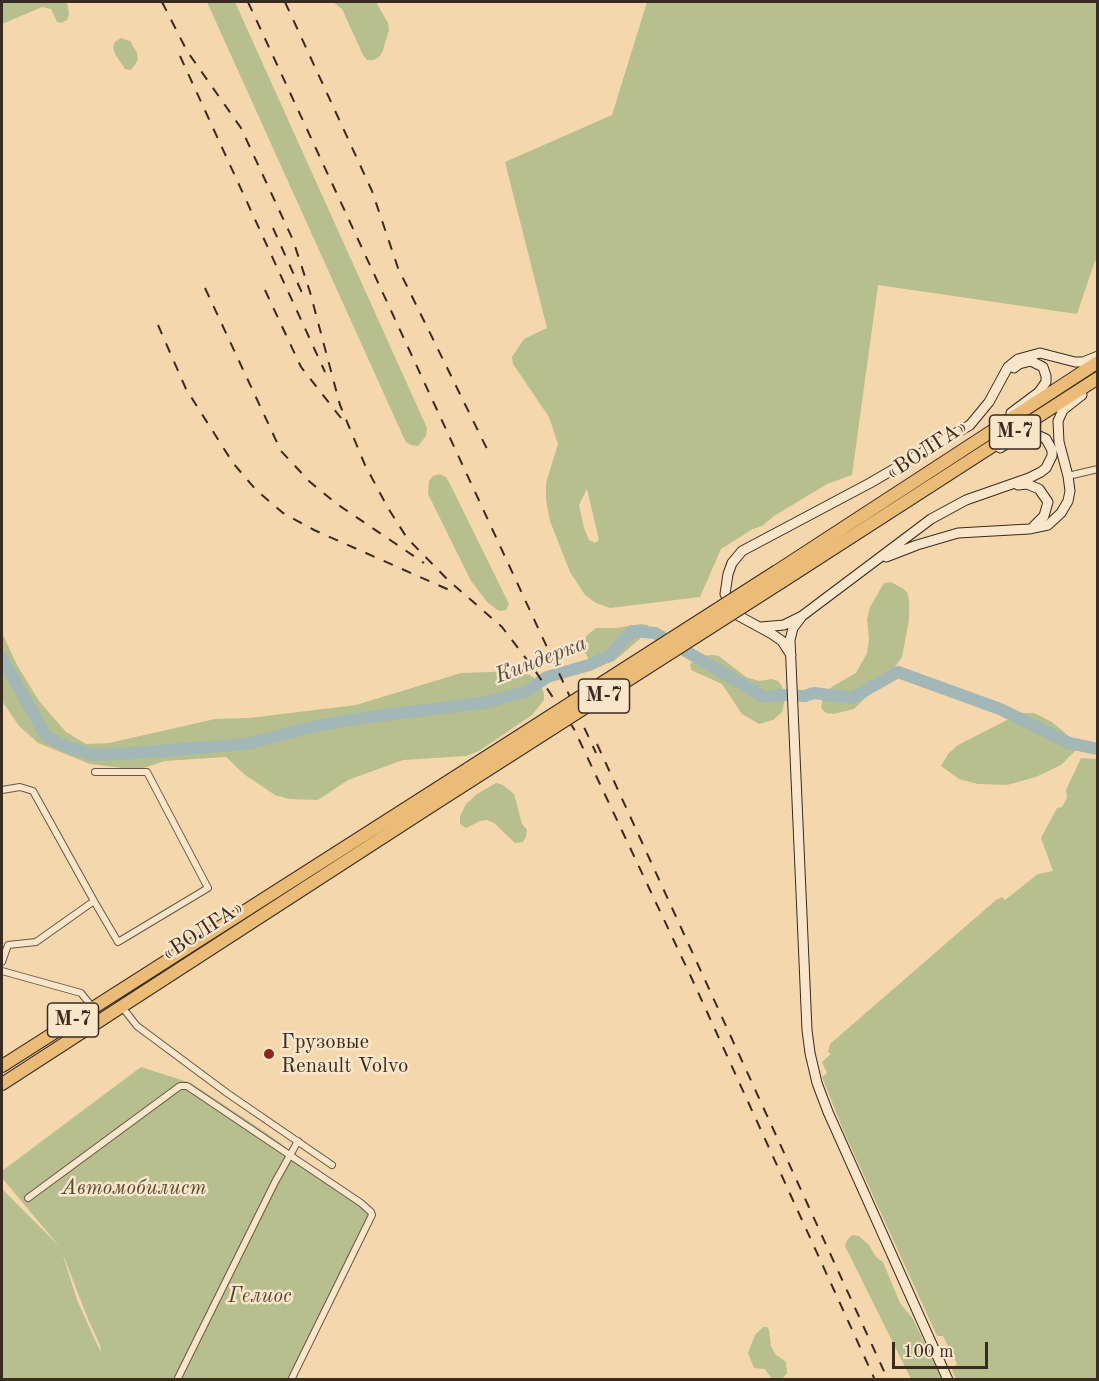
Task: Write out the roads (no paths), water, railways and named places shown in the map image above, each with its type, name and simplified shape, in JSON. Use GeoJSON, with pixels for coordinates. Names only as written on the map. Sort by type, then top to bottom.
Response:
{"type":"FeatureCollection","features":[{"type":"Feature","properties":{"kind":"highway","name":"«ВОЛГА»"},"geometry":{"type":"LineString","coordinates":[[780,576],[1000,425],[1098,362]]}},
{"type":"Feature","properties":{"kind":"highway","name":"«ВОЛГА»"},"geometry":{"type":"LineString","coordinates":[[780,576],[973,460],[1098,378]]}},
{"type":"Feature","properties":{"kind":"highway","name":"М-7"},"geometry":{"type":"LineString","coordinates":[[422,805],[780,576]]}},
{"type":"Feature","properties":{"kind":"highway","name":"«ВОЛГА»"},"geometry":{"type":"LineString","coordinates":[[2,1084],[122,1007],[422,805]]}},
{"type":"Feature","properties":{"kind":"highway","name":"«ВОЛГА»"},"geometry":{"type":"LineString","coordinates":[[2,1066],[422,805]]}},
{"type":"Feature","properties":{"kind":"street"},"geometry":{"type":"LineString","coordinates":[[791,655],[782,641],[739,616],[725,594],[732,563],[742,551],[870,483],[970,425],[980,415],[1001,383],[1008,367],[1014,362],[1033,353],[1075,362],[1098,357]]}},
{"type":"Feature","properties":{"kind":"street"},"geometry":{"type":"LineString","coordinates":[[1000,425],[1016,409],[1039,392],[1046,382],[1046,376],[1043,367],[1031,361],[1019,364],[1001,383]]}},
{"type":"Feature","properties":{"kind":"street"},"geometry":{"type":"LineString","coordinates":[[878,560],[958,533],[1029,530],[1048,525],[1061,513],[1068,501],[1070,491],[1059,442],[1058,422],[1063,410],[1098,385]]}},
{"type":"Feature","properties":{"kind":"street"},"geometry":{"type":"LineString","coordinates":[[756,626],[784,625],[802,616],[878,560],[911,532],[950,508],[1029,478],[1046,468],[1050,462],[1052,450],[1046,440],[1033,432],[1023,434],[973,460]]}},
{"type":"Feature","properties":{"kind":"street"},"geometry":{"type":"LineString","coordinates":[[1068,476],[1098,470]]}},
{"type":"Feature","properties":{"kind":"street"},"geometry":{"type":"LineString","coordinates":[[1009,485],[1027,484],[1039,489],[1046,497],[1047,508],[1044,516],[1029,530]]}},
{"type":"Feature","properties":{"kind":"street"},"geometry":{"type":"LineString","coordinates":[[802,616],[791,635],[791,655],[807,1030],[810,1053],[817,1083],[828,1112],[948,1380]]}},
{"type":"Feature","properties":{"kind":"street"},"geometry":{"type":"LineString","coordinates":[[2,790],[20,787],[33,791],[118,942],[208,888],[147,772],[95,772]]}},
{"type":"Feature","properties":{"kind":"street"},"geometry":{"type":"LineString","coordinates":[[2,962],[8,945],[36,942],[94,901]]}},
{"type":"Feature","properties":{"kind":"street"},"geometry":{"type":"LineString","coordinates":[[2,971],[81,993],[93,1008]]}},
{"type":"Feature","properties":{"kind":"street"},"geometry":{"type":"LineString","coordinates":[[122,1007],[137,1026],[227,1093],[332,1165]]}},
{"type":"Feature","properties":{"kind":"street"},"geometry":{"type":"LineString","coordinates":[[28,1198],[180,1086],[192,1087],[361,1203],[372,1215],[291,1380]]}},
{"type":"Feature","properties":{"kind":"street"},"geometry":{"type":"LineString","coordinates":[[177,1380],[298,1141]]}},
{"type":"Feature","properties":{"kind":"waterway","name":"Киндерка"},"geometry":{"type":"LineString","coordinates":[[2,658],[46,736],[65,746],[92,755],[247,744],[317,726],[362,718],[489,702],[527,691],[547,677],[589,665],[609,656],[632,631],[655,633],[764,697],[805,696],[814,693],[852,698],[898,672],[1000,709],[1069,743],[1098,749]]}},
{"type":"Feature","properties":{"kind":"railway"},"geometry":{"type":"LineString","coordinates":[[162,2],[187,51],[241,128],[293,240],[310,292],[340,405],[365,465],[407,538],[448,580],[502,627],[534,669],[574,729],[692,979],[875,1380]]}},
{"type":"Feature","properties":{"kind":"railway"},"geometry":{"type":"LineString","coordinates":[[248,2],[596,753]]}},
{"type":"Feature","properties":{"kind":"railway"},"geometry":{"type":"LineString","coordinates":[[285,2],[372,191],[398,268],[489,453]]}},
{"type":"Feature","properties":{"kind":"railway"},"geometry":{"type":"LineString","coordinates":[[180,56],[325,372]]}},
{"type":"Feature","properties":{"kind":"railway"},"geometry":{"type":"LineString","coordinates":[[273,228],[303,295]]}},
{"type":"Feature","properties":{"kind":"railway"},"geometry":{"type":"LineString","coordinates":[[205,288],[281,451],[310,482],[337,504],[424,563]]}},
{"type":"Feature","properties":{"kind":"railway"},"geometry":{"type":"LineString","coordinates":[[265,290],[301,367],[341,418]]}},
{"type":"Feature","properties":{"kind":"railway"},"geometry":{"type":"LineString","coordinates":[[158,325],[186,389],[233,463],[256,490],[283,513],[314,530],[456,593]]}},
{"type":"Feature","properties":{"kind":"railway"},"geometry":{"type":"LineString","coordinates":[[597,744],[888,1380]]}},
{"type":"Feature","properties":{"kind":"place","name":"Грузовые Renault Volvo"},"geometry":{"type":"Point","coordinates":[269,1054]}},
{"type":"Feature","properties":{"kind":"park label","name":"Автомобилист"},"geometry":{"type":"Point","coordinates":[134,1188]}},
{"type":"Feature","properties":{"kind":"park label","name":"Гелиос"},"geometry":{"type":"Point","coordinates":[260,1296]}}]}
